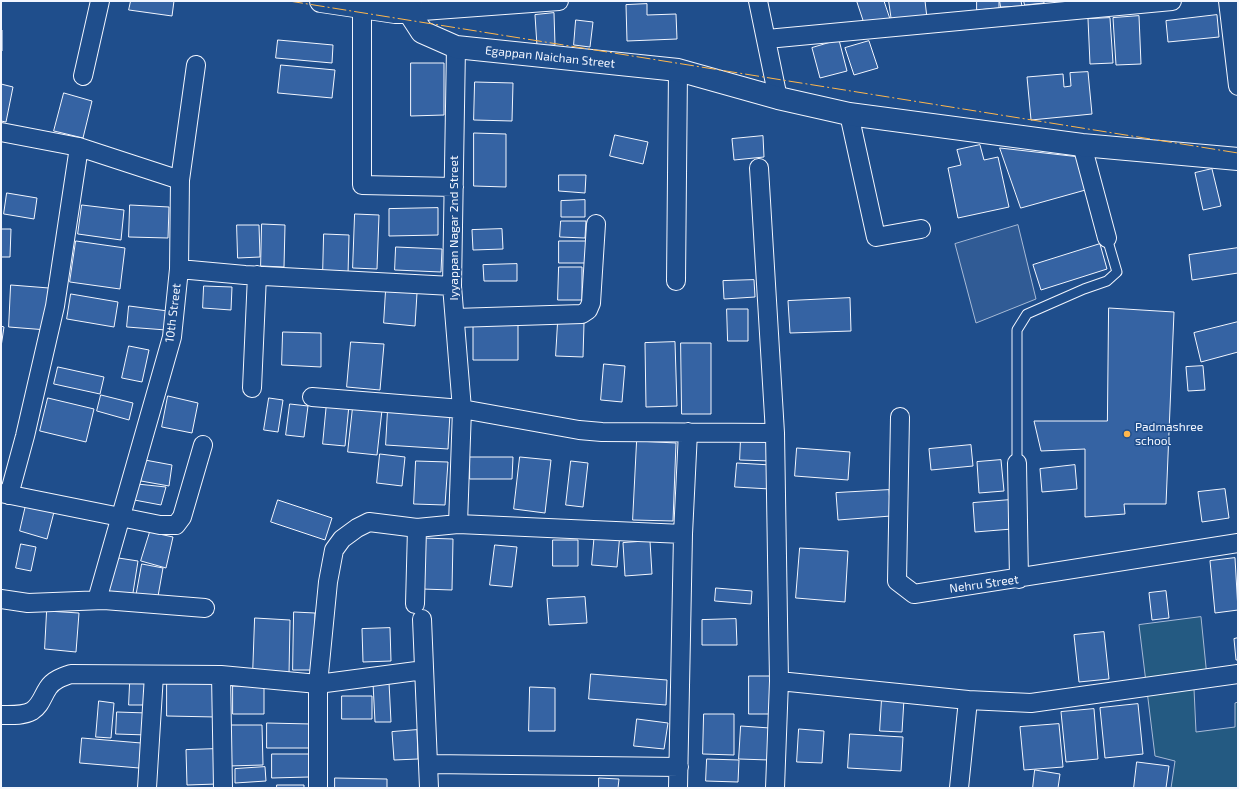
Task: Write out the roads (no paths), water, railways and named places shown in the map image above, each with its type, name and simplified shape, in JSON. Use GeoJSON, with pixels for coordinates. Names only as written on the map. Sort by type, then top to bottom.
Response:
{"type":"FeatureCollection","features":[{"type":"Feature","properties":{"kind":"street"},"geometry":{"type":"LineString","coordinates":[[83,76],[100,1]]}},
{"type":"Feature","properties":{"kind":"street"},"geometry":{"type":"LineString","coordinates":[[332,2],[395,12],[410,6],[559,1]]}},
{"type":"Feature","properties":{"kind":"street"},"geometry":{"type":"LineString","coordinates":[[758,1],[778,98]]}},
{"type":"Feature","properties":{"kind":"street"},"geometry":{"type":"LineString","coordinates":[[767,39],[1172,1]]}},
{"type":"Feature","properties":{"kind":"street"},"geometry":{"type":"LineString","coordinates":[[1228,1],[1238,86]]}},
{"type":"Feature","properties":{"kind":"street","name":"Egappan Naichan Street"},"geometry":{"type":"LineString","coordinates":[[410,6],[422,32],[456,47],[678,70],[704,76],[778,98],[849,114],[1082,145],[1238,159]]}},
{"type":"Feature","properties":{"kind":"street"},"geometry":{"type":"LineString","coordinates":[[362,7],[362,186],[454,187]]}},
{"type":"Feature","properties":{"kind":"street","name":"Iyyappan Nagar 2nd Street"},"geometry":{"type":"LineString","coordinates":[[456,47],[452,286],[462,408],[458,524]]}},
{"type":"Feature","properties":{"kind":"street","name":"10th Street"},"geometry":{"type":"LineString","coordinates":[[97,600],[172,337],[179,269],[180,180],[196,65]]}},
{"type":"Feature","properties":{"kind":"street"},"geometry":{"type":"LineString","coordinates":[[676,281],[678,70]]}},
{"type":"Feature","properties":{"kind":"street"},"geometry":{"type":"LineString","coordinates":[[849,114],[876,238],[921,229]]}},
{"type":"Feature","properties":{"kind":"street"},"geometry":{"type":"LineString","coordinates":[[1,132],[79,147],[180,180]]}},
{"type":"Feature","properties":{"kind":"street"},"geometry":{"type":"LineString","coordinates":[[1082,145],[1107,238]]}},
{"type":"Feature","properties":{"kind":"street"},"geometry":{"type":"LineString","coordinates":[[79,147],[55,306],[25,436],[5,494],[168,526],[176,525],[182,517],[203,445]]}},
{"type":"Feature","properties":{"kind":"street"},"geometry":{"type":"LineString","coordinates":[[759,168],[775,433],[779,681],[775,788]]}},
{"type":"Feature","properties":{"kind":"street"},"geometry":{"type":"LineString","coordinates":[[455,318],[582,314],[588,310],[591,303],[596,224]]}},
{"type":"Feature","properties":{"kind":"street"},"geometry":{"type":"LineString","coordinates":[[179,269],[452,286]]}},
{"type":"Feature","properties":{"kind":"street"},"geometry":{"type":"LineString","coordinates":[[252,388],[257,275]]}},
{"type":"Feature","properties":{"kind":"street"},"geometry":{"type":"LineString","coordinates":[[312,397],[462,408],[579,430],[602,432],[775,433]]}},
{"type":"Feature","properties":{"kind":"street","name":"Nehru Street"},"geometry":{"type":"LineString","coordinates":[[900,417],[897,581],[914,594],[1019,579],[1238,543]]}},
{"type":"Feature","properties":{"kind":"street"},"geometry":{"type":"LineString","coordinates":[[678,788],[683,534],[688,432]]}},
{"type":"Feature","properties":{"kind":"street"},"geometry":{"type":"LineString","coordinates":[[1017,463],[1019,579]]}},
{"type":"Feature","properties":{"kind":"street"},"geometry":{"type":"LineString","coordinates":[[318,788],[318,684],[328,582],[334,550],[342,539],[369,522],[417,528],[458,524],[683,534]]}},
{"type":"Feature","properties":{"kind":"street"},"geometry":{"type":"LineString","coordinates":[[417,528],[419,612],[424,670],[429,788]]}},
{"type":"Feature","properties":{"kind":"street"},"geometry":{"type":"LineString","coordinates":[[1,599],[28,603],[97,600],[205,608]]}},
{"type":"Feature","properties":{"kind":"street"},"geometry":{"type":"LineString","coordinates":[[1,715],[15,715],[31,711],[42,702],[48,687],[58,678],[71,674],[221,675],[318,684],[424,670]]}},
{"type":"Feature","properties":{"kind":"street"},"geometry":{"type":"LineString","coordinates":[[779,681],[968,700],[1031,703],[1238,674]]}},
{"type":"Feature","properties":{"kind":"street"},"geometry":{"type":"LineString","coordinates":[[147,788],[154,675]]}},
{"type":"Feature","properties":{"kind":"street"},"geometry":{"type":"LineString","coordinates":[[221,675],[223,788]]}},
{"type":"Feature","properties":{"kind":"street"},"geometry":{"type":"LineString","coordinates":[[959,788],[968,700]]}},
{"type":"Feature","properties":{"kind":"street"},"geometry":{"type":"LineString","coordinates":[[429,764],[679,767]]}},
{"type":"Feature","properties":{"kind":"lane"},"geometry":{"type":"LineString","coordinates":[[1017,463],[1017,330],[1027,314],[1084,289],[1107,282],[1117,272],[1107,238]]}},
{"type":"Feature","properties":{"kind":"place","name":"Padmashree school"},"geometry":{"type":"Point","coordinates":[1127,434]}}]}
